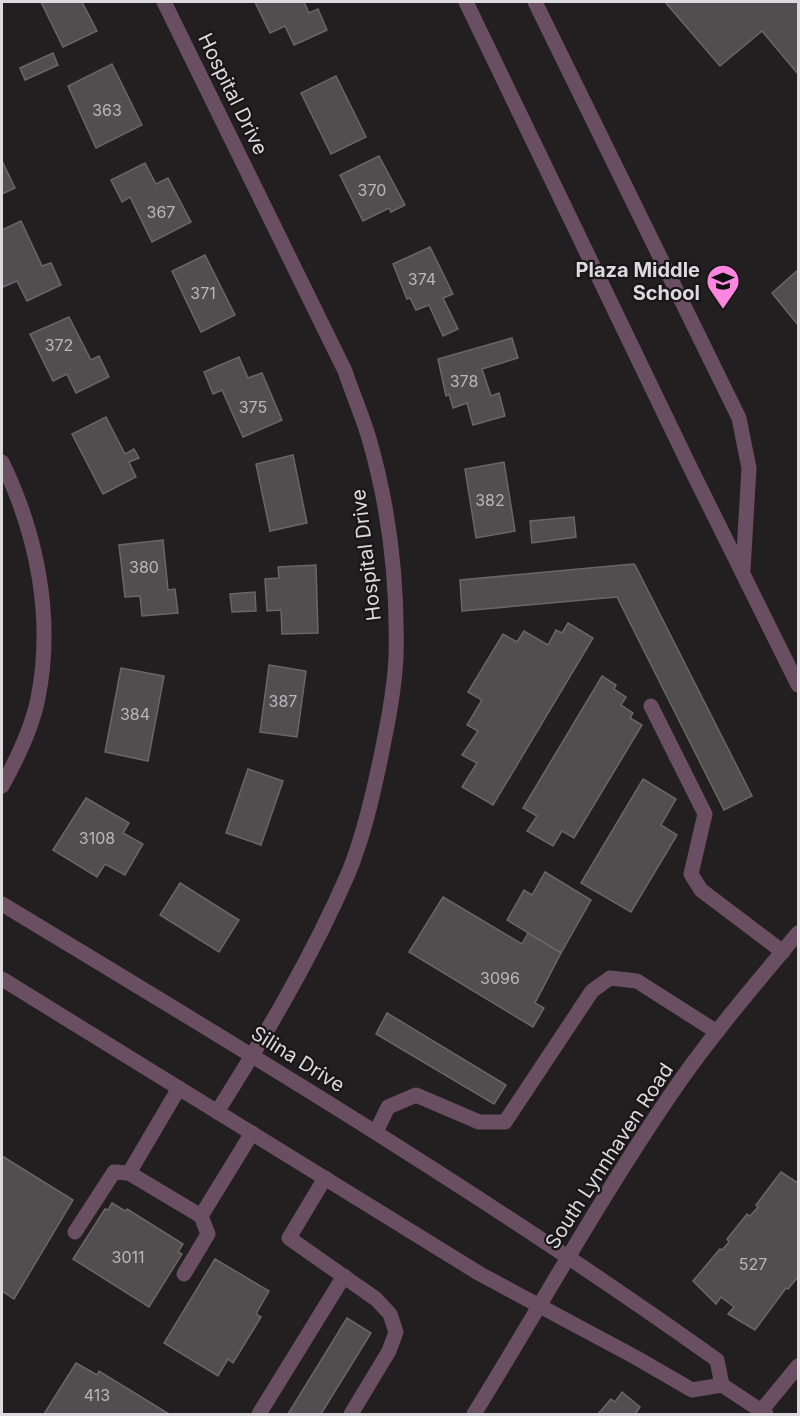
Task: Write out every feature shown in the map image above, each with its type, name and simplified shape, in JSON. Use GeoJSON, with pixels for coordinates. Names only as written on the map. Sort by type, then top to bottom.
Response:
{"type":"FeatureCollection","features":[{"type":"Feature","properties":{"kind":"street","name":"Hospital Drive"},"geometry":{"type":"LineString","coordinates":[[164,2],[345,371],[368,435],[384,500],[396,593],[396,660],[390,712],[371,806],[348,872],[319,935],[252,1056],[217,1112]]}},
{"type":"Feature","properties":{"kind":"street"},"geometry":{"type":"LineString","coordinates":[[466,2],[690,467],[798,685]]}},
{"type":"Feature","properties":{"kind":"street"},"geometry":{"type":"LineString","coordinates":[[535,2],[739,418],[749,468],[743,573]]}},
{"type":"Feature","properties":{"kind":"street"},"geometry":{"type":"LineString","coordinates":[[2,462],[14,488],[34,550],[43,604],[44,654],[38,699],[24,742],[2,786]]}},
{"type":"Feature","properties":{"kind":"street"},"geometry":{"type":"LineString","coordinates":[[651,706],[705,814],[691,874],[701,890],[783,952]]}},
{"type":"Feature","properties":{"kind":"street","name":"Silina Drive"},"geometry":{"type":"LineString","coordinates":[[2,904],[376,1132],[568,1256],[717,1360],[722,1385]]}},
{"type":"Feature","properties":{"kind":"street","name":"South Lynnhaven Road"},"geometry":{"type":"LineString","coordinates":[[474,1414],[540,1307],[568,1256],[669,1097],[717,1032],[798,933]]}},
{"type":"Feature","properties":{"kind":"street"},"geometry":{"type":"LineString","coordinates":[[376,1132],[388,1107],[416,1095],[479,1122],[505,1122],[592,991],[610,978],[637,981],[717,1032]]}},
{"type":"Feature","properties":{"kind":"street"},"geometry":{"type":"LineString","coordinates":[[2,979],[480,1274],[636,1357],[692,1390],[722,1385],[763,1413],[798,1366]]}},
{"type":"Feature","properties":{"kind":"street"},"geometry":{"type":"LineString","coordinates":[[129,1173],[179,1088]]}},
{"type":"Feature","properties":{"kind":"street"},"geometry":{"type":"LineString","coordinates":[[201,1216],[252,1133]]}},
{"type":"Feature","properties":{"kind":"street"},"geometry":{"type":"LineString","coordinates":[[75,1232],[114,1172],[129,1173],[201,1216],[208,1234],[184,1274]]}},
{"type":"Feature","properties":{"kind":"street"},"geometry":{"type":"LineString","coordinates":[[325,1178],[289,1238],[376,1299],[390,1314],[396,1332],[389,1351],[351,1414]]}},
{"type":"Feature","properties":{"kind":"street"},"geometry":{"type":"LineString","coordinates":[[259,1414],[344,1276]]}},
{"type":"Feature","properties":{"kind":"building"},"geometry":{"type":"Polygon","coordinates":[[[41,2],[82,2],[97,31],[63,47],[41,2]]]}},
{"type":"Feature","properties":{"kind":"building"},"geometry":{"type":"Polygon","coordinates":[[[255,2],[304,2],[309,13],[318,9],[327,30],[294,45],[285,26],[270,33],[255,2]]]}},
{"type":"Feature","properties":{"kind":"building"},"geometry":{"type":"Polygon","coordinates":[[[665,2],[798,2],[798,74],[762,31],[720,66],[665,2]]]}},
{"type":"Feature","properties":{"kind":"building"},"geometry":{"type":"Polygon","coordinates":[[[53,53],[58,65],[25,80],[20,68],[53,53]]]}},
{"type":"Feature","properties":{"kind":"building"},"geometry":{"type":"Polygon","coordinates":[[[112,64],[142,125],[96,148],[68,86],[112,64]]]}},
{"type":"Feature","properties":{"kind":"building"},"geometry":{"type":"Polygon","coordinates":[[[336,76],[366,137],[331,154],[301,93],[336,76]]]}},
{"type":"Feature","properties":{"kind":"building"},"geometry":{"type":"Polygon","coordinates":[[[379,156],[405,205],[391,212],[389,208],[363,221],[340,175],[379,156]]]}},
{"type":"Feature","properties":{"kind":"building"},"geometry":{"type":"Polygon","coordinates":[[[2,161],[15,188],[2,194],[2,161]]]}},
{"type":"Feature","properties":{"kind":"building"},"geometry":{"type":"Polygon","coordinates":[[[145,163],[156,184],[168,178],[191,222],[152,242],[130,197],[122,202],[111,180],[145,163]]]}},
{"type":"Feature","properties":{"kind":"building"},"geometry":{"type":"Polygon","coordinates":[[[21,221],[42,266],[51,263],[61,285],[27,301],[17,281],[3,287],[2,283],[2,230],[21,221]]]}},
{"type":"Feature","properties":{"kind":"building"},"geometry":{"type":"Polygon","coordinates":[[[430,247],[453,294],[443,298],[458,329],[443,336],[429,305],[416,310],[410,298],[407,299],[393,264],[430,247]]]}},
{"type":"Feature","properties":{"kind":"building"},"geometry":{"type":"Polygon","coordinates":[[[205,255],[235,315],[201,332],[172,271],[205,255]]]}},
{"type":"Feature","properties":{"kind":"building"},"geometry":{"type":"Polygon","coordinates":[[[798,270],[798,325],[772,293],[798,270]]]}},
{"type":"Feature","properties":{"kind":"building"},"geometry":{"type":"Polygon","coordinates":[[[69,317],[91,360],[99,356],[109,377],[76,393],[67,374],[53,381],[30,334],[69,317]]]}},
{"type":"Feature","properties":{"kind":"building"},"geometry":{"type":"Polygon","coordinates":[[[512,338],[518,358],[482,369],[491,396],[499,393],[505,416],[473,425],[467,403],[453,408],[449,394],[446,396],[438,359],[512,338]]]}},
{"type":"Feature","properties":{"kind":"building"},"geometry":{"type":"Polygon","coordinates":[[[239,357],[248,378],[262,373],[282,420],[243,437],[222,390],[213,394],[204,372],[239,357]]]}},
{"type":"Feature","properties":{"kind":"building"},"geometry":{"type":"Polygon","coordinates":[[[106,417],[125,454],[134,449],[139,458],[129,462],[136,477],[103,494],[72,434],[106,417]]]}},
{"type":"Feature","properties":{"kind":"building"},"geometry":{"type":"Polygon","coordinates":[[[293,455],[307,523],[270,531],[256,464],[293,455]]]}},
{"type":"Feature","properties":{"kind":"building"},"geometry":{"type":"Polygon","coordinates":[[[504,462],[515,531],[476,538],[465,469],[504,462]]]}},
{"type":"Feature","properties":{"kind":"building"},"geometry":{"type":"Polygon","coordinates":[[[574,517],[576,537],[532,543],[530,521],[574,517]]]}},
{"type":"Feature","properties":{"kind":"building"},"geometry":{"type":"Polygon","coordinates":[[[163,540],[168,590],[175,589],[178,613],[142,616],[140,596],[125,597],[119,545],[163,540]]]}},
{"type":"Feature","properties":{"kind":"building"},"geometry":{"type":"Polygon","coordinates":[[[633,564],[752,796],[724,810],[617,597],[462,611],[460,580],[633,564]]]}},
{"type":"Feature","properties":{"kind":"building"},"geometry":{"type":"Polygon","coordinates":[[[316,565],[318,633],[282,634],[281,610],[267,611],[265,579],[279,578],[278,567],[316,565]]]}},
{"type":"Feature","properties":{"kind":"building"},"geometry":{"type":"Polygon","coordinates":[[[255,592],[256,611],[232,612],[230,594],[255,592]]]}},
{"type":"Feature","properties":{"kind":"building"},"geometry":{"type":"Polygon","coordinates":[[[568,623],[593,638],[493,805],[462,787],[477,763],[462,755],[478,731],[467,725],[482,700],[468,692],[503,634],[517,642],[524,631],[548,645],[556,630],[562,633],[568,623]]]}},
{"type":"Feature","properties":{"kind":"building"},"geometry":{"type":"Polygon","coordinates":[[[269,665],[306,671],[297,737],[260,732],[269,665]]]}},
{"type":"Feature","properties":{"kind":"building"},"geometry":{"type":"Polygon","coordinates":[[[121,668],[164,676],[148,761],[105,752],[121,668]]]}},
{"type":"Feature","properties":{"kind":"building"},"geometry":{"type":"Polygon","coordinates":[[[602,676],[616,685],[614,689],[626,697],[621,705],[633,713],[630,718],[642,725],[574,838],[562,831],[553,846],[527,831],[537,816],[523,808],[602,676]]]}},
{"type":"Feature","properties":{"kind":"building"},"geometry":{"type":"Polygon","coordinates":[[[248,769],[283,781],[261,845],[226,833],[248,769]]]}},
{"type":"Feature","properties":{"kind":"building"},"geometry":{"type":"Polygon","coordinates":[[[643,779],[676,799],[661,825],[677,835],[631,912],[581,883],[643,779]]]}},
{"type":"Feature","properties":{"kind":"building"},"geometry":{"type":"Polygon","coordinates":[[[86,798],[129,823],[123,833],[143,844],[125,875],[105,864],[97,877],[53,850],[86,798]]]}},
{"type":"Feature","properties":{"kind":"building"},"geometry":{"type":"Polygon","coordinates":[[[545,872],[591,900],[561,953],[507,920],[524,890],[532,895],[545,872]]]}},
{"type":"Feature","properties":{"kind":"building"},"geometry":{"type":"Polygon","coordinates":[[[180,883],[239,920],[219,952],[160,915],[180,883]]]}},
{"type":"Feature","properties":{"kind":"building"},"geometry":{"type":"Polygon","coordinates":[[[443,897],[522,944],[528,933],[561,953],[535,1003],[544,1008],[533,1027],[409,952],[443,897]]]}},
{"type":"Feature","properties":{"kind":"building"},"geometry":{"type":"Polygon","coordinates":[[[387,1013],[506,1085],[494,1104],[376,1034],[387,1013]]]}},
{"type":"Feature","properties":{"kind":"building"},"geometry":{"type":"Polygon","coordinates":[[[2,1156],[73,1200],[14,1299],[2,1291],[2,1156]]]}},
{"type":"Feature","properties":{"kind":"building"},"geometry":{"type":"Polygon","coordinates":[[[781,1172],[798,1183],[798,1277],[788,1289],[786,1288],[755,1330],[728,1314],[734,1307],[721,1297],[716,1304],[693,1281],[720,1249],[722,1250],[729,1242],[727,1239],[747,1214],[750,1216],[758,1207],[756,1205],[781,1172]]]}},
{"type":"Feature","properties":{"kind":"building"},"geometry":{"type":"Polygon","coordinates":[[[112,1203],[125,1211],[127,1209],[183,1244],[178,1252],[182,1254],[149,1307],[73,1259],[105,1209],[108,1210],[112,1203]]]}},
{"type":"Feature","properties":{"kind":"building"},"geometry":{"type":"Polygon","coordinates":[[[215,1259],[269,1291],[256,1314],[261,1317],[233,1363],[228,1359],[218,1376],[164,1343],[215,1259]]]}},
{"type":"Feature","properties":{"kind":"building"},"geometry":{"type":"Polygon","coordinates":[[[347,1318],[371,1333],[321,1414],[288,1414],[347,1318]]]}},
{"type":"Feature","properties":{"kind":"building"},"geometry":{"type":"Polygon","coordinates":[[[76,1363],[97,1375],[99,1371],[169,1414],[44,1414],[76,1363]]]}},
{"type":"Feature","properties":{"kind":"building"},"geometry":{"type":"Polygon","coordinates":[[[622,1392],[640,1407],[636,1413],[638,1414],[598,1414],[611,1399],[615,1402],[622,1392]]]}},
{"type":"Feature","properties":{"kind":"place","name":"Plaza Middle School"},"geometry":{"type":"Point","coordinates":[723,310]}}]}
